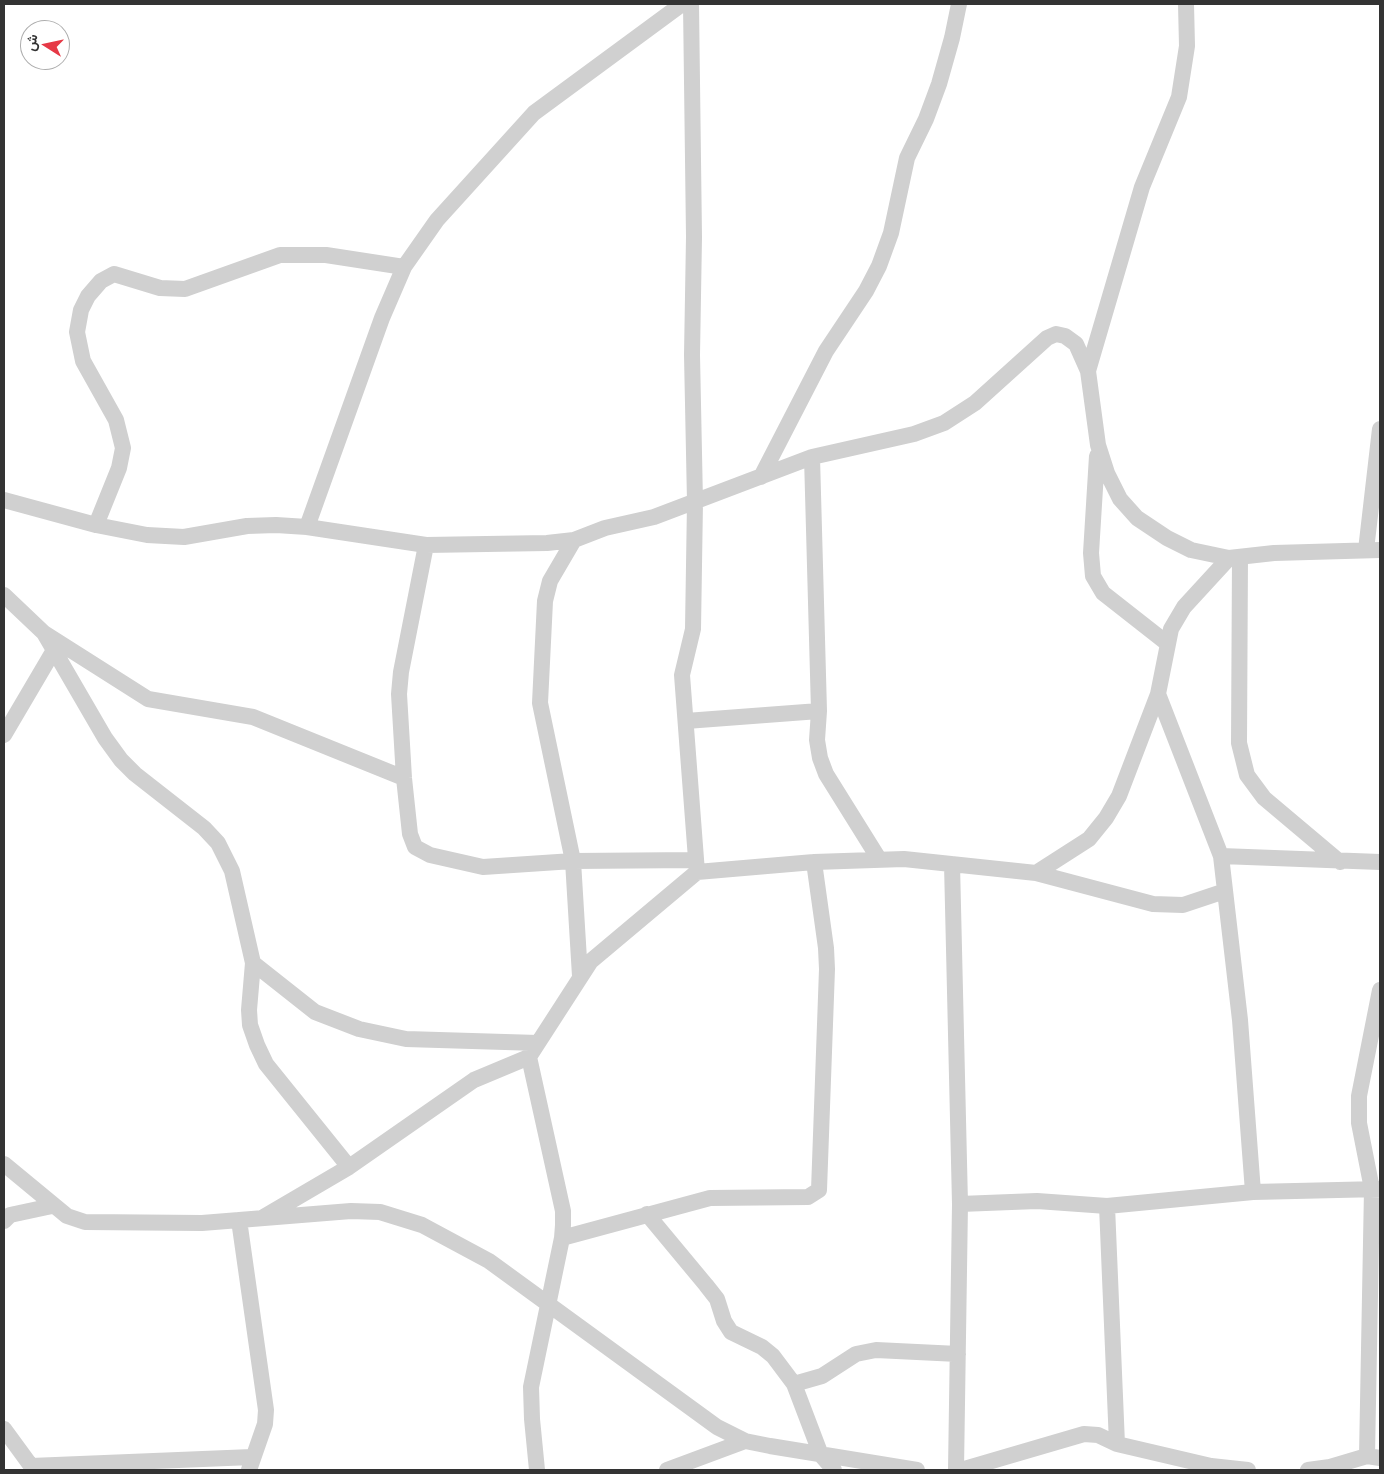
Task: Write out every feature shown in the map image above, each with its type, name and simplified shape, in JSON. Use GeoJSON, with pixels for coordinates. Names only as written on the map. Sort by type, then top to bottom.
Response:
{"type":"FeatureCollection","features":[{"type":"Feature","properties":{"kind":"street"},"geometry":{"type":"LineString","coordinates":[[307,527],[382,318],[404,267],[437,220],[534,113],[682,4]]}},
{"type":"Feature","properties":{"kind":"street"},"geometry":{"type":"LineString","coordinates":[[691,4],[694,236],[692,356],[695,502],[693,629],[682,675],[696,866]]}},
{"type":"Feature","properties":{"kind":"street"},"geometry":{"type":"LineString","coordinates":[[761,477],[826,351],[866,291],[879,266],[891,233],[907,158],[926,118],[938,84],[952,38],[959,4]]}},
{"type":"Feature","properties":{"kind":"street"},"geometry":{"type":"LineString","coordinates":[[1088,371],[1142,187],[1179,97],[1187,46],[1186,4]]}},
{"type":"Feature","properties":{"kind":"street"},"geometry":{"type":"LineString","coordinates":[[96,525],[119,468],[123,448],[116,420],[84,361],[77,332],[81,310],[88,296],[101,281],[114,274],[160,288],[185,289],[280,255],[326,255],[404,267]]}},
{"type":"Feature","properties":{"kind":"street"},"geometry":{"type":"LineString","coordinates":[[4,500],[96,525],[147,535],[184,537],[247,526],[307,527],[426,545],[548,543],[574,540],[606,528],[654,517],[812,457],[914,434],[944,423],[975,403],[1047,338],[1056,334],[1065,336],[1076,344],[1088,371],[1098,445],[1106,473],[1120,499],[1137,518],[1191,550],[1234,558],[1274,554],[1373,550],[1380,429]]}},
{"type":"Feature","properties":{"kind":"street"},"geometry":{"type":"LineString","coordinates":[[1098,445],[1091,553],[1093,576],[1103,593],[1168,644]]}},
{"type":"Feature","properties":{"kind":"street"},"geometry":{"type":"LineString","coordinates":[[812,457],[819,711],[817,740],[820,758],[826,774],[880,859]]}},
{"type":"Feature","properties":{"kind":"street"},"geometry":{"type":"LineString","coordinates":[[574,540],[550,581],[545,601],[540,703],[573,861],[580,976]]}},
{"type":"Feature","properties":{"kind":"street"},"geometry":{"type":"LineString","coordinates":[[426,545],[401,672],[399,694],[404,778],[410,834],[415,847],[430,855],[483,867],[573,861],[696,866],[904,859],[1036,874],[1153,904],[1183,905],[1225,891]]}},
{"type":"Feature","properties":{"kind":"street"},"geometry":{"type":"LineString","coordinates":[[1036,874],[1089,839],[1106,818],[1119,796],[1158,694],[1171,629],[1184,607],[1234,558]]}},
{"type":"Feature","properties":{"kind":"street"},"geometry":{"type":"LineString","coordinates":[[1234,558],[1239,743],[1247,775],[1264,798],[1340,862]]}},
{"type":"Feature","properties":{"kind":"street"},"geometry":{"type":"LineString","coordinates":[[4,595],[44,633],[148,699],[253,717],[404,778]]}},
{"type":"Feature","properties":{"kind":"street"},"geometry":{"type":"LineString","coordinates":[[44,633],[105,738],[121,760],[135,774],[204,828],[218,843],[232,871],[253,964],[249,1010],[250,1025],[257,1045],[266,1064],[349,1168]]}},
{"type":"Feature","properties":{"kind":"street"},"geometry":{"type":"LineString","coordinates":[[4,735],[54,650]]}},
{"type":"Feature","properties":{"kind":"street"},"geometry":{"type":"LineString","coordinates":[[1158,694],[1221,856],[1240,1020],[1253,1192]]}},
{"type":"Feature","properties":{"kind":"street"},"geometry":{"type":"LineString","coordinates":[[686,721],[819,711]]}},
{"type":"Feature","properties":{"kind":"street"},"geometry":{"type":"LineString","coordinates":[[1221,856],[1340,862],[1380,862]]}},
{"type":"Feature","properties":{"kind":"street"},"geometry":{"type":"LineString","coordinates":[[562,1238],[710,1198],[808,1196],[819,1190],[827,969],[826,948],[814,862]]}},
{"type":"Feature","properties":{"kind":"street"},"geometry":{"type":"LineString","coordinates":[[952,864],[960,1204],[956,1470]]}},
{"type":"Feature","properties":{"kind":"street"},"geometry":{"type":"LineString","coordinates":[[262,1218],[349,1168],[474,1080],[534,1050],[591,961],[696,866]]}},
{"type":"Feature","properties":{"kind":"street"},"geometry":{"type":"LineString","coordinates":[[253,964],[315,1012],[359,1029],[406,1039],[534,1050]]}},
{"type":"Feature","properties":{"kind":"street"},"geometry":{"type":"LineString","coordinates":[[1308,1470],[1374,1457],[1376,1189],[1359,1123],[1359,1096],[1380,990]]}},
{"type":"Feature","properties":{"kind":"street"},"geometry":{"type":"LineString","coordinates":[[534,1050],[563,1211],[562,1238],[531,1387],[537,1470]]}},
{"type":"Feature","properties":{"kind":"street"},"geometry":{"type":"LineString","coordinates":[[4,1164],[52,1206],[67,1216],[85,1222],[202,1223],[351,1211],[380,1212],[422,1225],[489,1261],[548,1306],[717,1427],[745,1441],[917,1470]]}},
{"type":"Feature","properties":{"kind":"street"},"geometry":{"type":"LineString","coordinates":[[960,1204],[1038,1201],[1107,1206],[1253,1192],[1376,1189]]}},
{"type":"Feature","properties":{"kind":"street"},"geometry":{"type":"LineString","coordinates":[[4,1221],[10,1215],[52,1206]]}},
{"type":"Feature","properties":{"kind":"street"},"geometry":{"type":"LineString","coordinates":[[1107,1206],[1117,1444]]}},
{"type":"Feature","properties":{"kind":"street"},"geometry":{"type":"LineString","coordinates":[[647,1214],[717,1300],[724,1322],[731,1332],[762,1347],[773,1356],[794,1384],[821,1455],[834,1470]]}},
{"type":"Feature","properties":{"kind":"street"},"geometry":{"type":"LineString","coordinates":[[4,1429],[32,1468],[251,1464],[265,1424],[266,1410],[239,1220]]}},
{"type":"Feature","properties":{"kind":"street"},"geometry":{"type":"LineString","coordinates":[[794,1384],[822,1376],[856,1354],[876,1350],[958,1354]]}},
{"type":"Feature","properties":{"kind":"street"},"geometry":{"type":"LineString","coordinates":[[962,1470],[981,1468],[1084,1434],[1098,1435],[1117,1444],[1211,1466],[1248,1470]]}},
{"type":"Feature","properties":{"kind":"street"},"geometry":{"type":"LineString","coordinates":[[667,1470],[745,1441]]}}]}
